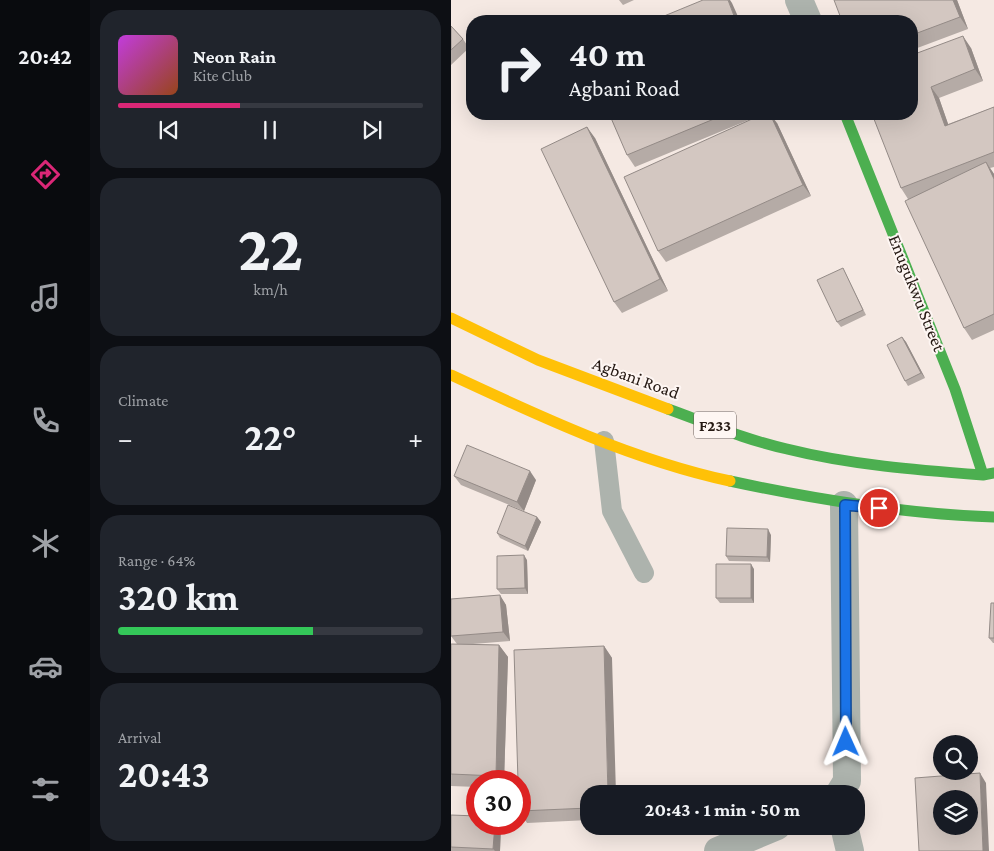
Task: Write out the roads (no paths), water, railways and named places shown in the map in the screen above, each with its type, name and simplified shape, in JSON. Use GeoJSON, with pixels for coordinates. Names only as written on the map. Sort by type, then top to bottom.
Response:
{"type":"FeatureCollection","features":[{"type":"Feature","properties":{"kind":"main road","name":"Enugukwu Street"},"geometry":{"type":"LineString","coordinates":[[847,120],[989,474]]}},
{"type":"Feature","properties":{"kind":"main road","name":"Agbani Road"},"geometry":{"type":"LineString","coordinates":[[451,318],[533,358],[616,391],[785,448],[831,458],[891,467],[989,474]]}},
{"type":"Feature","properties":{"kind":"main road"},"geometry":{"type":"LineString","coordinates":[[451,375],[523,409],[604,441],[706,475],[845,505],[965,516],[994,516]]}},
{"type":"Feature","properties":{"kind":"street"},"geometry":{"type":"LineString","coordinates":[[799,0],[805,15]]}},
{"type":"Feature","properties":{"kind":"street"},"geometry":{"type":"LineString","coordinates":[[845,505],[847,781],[845,785]]}},
{"type":"Feature","properties":{"kind":"street"},"geometry":{"type":"LineString","coordinates":[[718,851],[756,835]]}},
{"type":"Feature","properties":{"kind":"street"},"geometry":{"type":"LineString","coordinates":[[846,835],[850,851]]}},
{"type":"Feature","properties":{"kind":"lane"},"geometry":{"type":"LineString","coordinates":[[604,441],[612,510],[644,574]]}}]}
